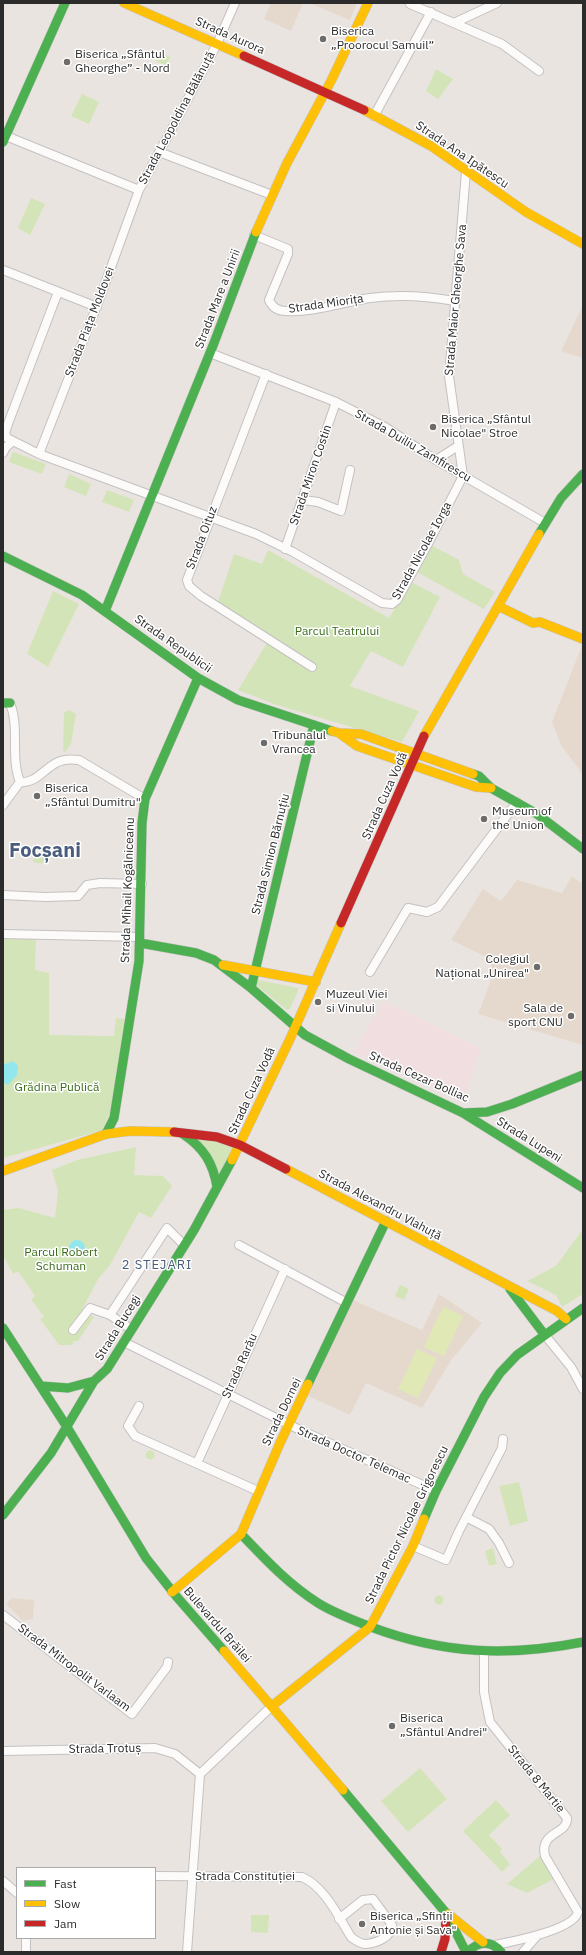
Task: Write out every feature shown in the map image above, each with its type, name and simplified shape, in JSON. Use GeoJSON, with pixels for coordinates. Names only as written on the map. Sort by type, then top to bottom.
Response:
{"type":"FeatureCollection","features":[{"type":"Feature","properties":{"kind":"main road"},"geometry":{"type":"LineString","coordinates":[[4,139],[65,3]]}},
{"type":"Feature","properties":{"kind":"main road","name":"Strada Aurora"},"geometry":{"type":"LineString","coordinates":[[124,3],[326,92]]}},
{"type":"Feature","properties":{"kind":"main road","name":"Strada Mare a Unirii"},"geometry":{"type":"LineString","coordinates":[[105,611],[210,353],[254,235],[295,146],[326,92],[368,3]]}},
{"type":"Feature","properties":{"kind":"main road","name":"Strada Ana Ipătescu"},"geometry":{"type":"LineString","coordinates":[[326,92],[424,142],[526,212],[583,244]]}},
{"type":"Feature","properties":{"kind":"main road","name":"Strada Cuza Vodă"},"geometry":{"type":"LineString","coordinates":[[240,1145],[316,982],[425,733],[459,671],[545,523],[561,498],[583,474]]}},
{"type":"Feature","properties":{"kind":"main road","name":"Strada Republicii"},"geometry":{"type":"LineString","coordinates":[[3,556],[60,583],[105,611],[198,678],[221,692],[238,700],[339,733],[361,734],[479,776],[491,788],[517,802],[583,849]]}},
{"type":"Feature","properties":{"kind":"main road"},"geometry":{"type":"LineString","coordinates":[[498,606],[533,623],[540,622],[583,639]]}},
{"type":"Feature","properties":{"kind":"main road","name":"Strada Mihail Kogălniceanu"},"geometry":{"type":"LineString","coordinates":[[106,1134],[114,1118],[132,1008],[140,940],[142,823],[145,799],[198,678]]}},
{"type":"Feature","properties":{"kind":"main road","name":"Strada Simion Bărnuțiu"},"geometry":{"type":"LineString","coordinates":[[251,988],[314,725]]}},
{"type":"Feature","properties":{"kind":"main road","name":"Strada Republicii"},"geometry":{"type":"LineString","coordinates":[[339,733],[357,746],[476,787],[491,788]]}},
{"type":"Feature","properties":{"kind":"main road"},"geometry":{"type":"LineString","coordinates":[[140,940],[196,953],[222,965],[316,982]]}},
{"type":"Feature","properties":{"kind":"main road","name":"Strada Cezar Bolliac"},"geometry":{"type":"LineString","coordinates":[[222,965],[305,1035],[349,1059],[463,1113],[487,1112],[542,1093],[583,1075]]}},
{"type":"Feature","properties":{"kind":"main road","name":"Strada Lupeni"},"geometry":{"type":"LineString","coordinates":[[463,1113],[583,1188]]}},
{"type":"Feature","properties":{"kind":"main road","name":"Strada Alexandru Vlahuță"},"geometry":{"type":"LineString","coordinates":[[3,1171],[106,1134],[130,1131],[181,1132],[217,1137],[240,1145],[386,1221],[508,1287],[557,1311],[566,1319]]}},
{"type":"Feature","properties":{"kind":"main road"},"geometry":{"type":"LineString","coordinates":[[181,1132],[198,1143],[205,1152],[214,1171],[218,1187]]}},
{"type":"Feature","properties":{"kind":"main road","name":"Strada Bucegi"},"geometry":{"type":"LineString","coordinates":[[3,1515],[40,1469],[94,1381],[107,1369],[184,1246],[240,1145]]}},
{"type":"Feature","properties":{"kind":"main road","name":"Strada Dornei"},"geometry":{"type":"LineString","coordinates":[[172,1592],[241,1534],[258,1491],[386,1221]]}},
{"type":"Feature","properties":{"kind":"main road","name":"Strada Alexandru Vlahuță"},"geometry":{"type":"LineString","coordinates":[[508,1287],[544,1334]]}},
{"type":"Feature","properties":{"kind":"main road"},"geometry":{"type":"LineString","coordinates":[[544,1334],[583,1308]]}},
{"type":"Feature","properties":{"kind":"main road","name":"Bulevardul Brăilei"},"geometry":{"type":"LineString","coordinates":[[3,1328],[67,1427],[146,1558],[172,1592],[272,1706],[446,1913],[467,1952]]}},
{"type":"Feature","properties":{"kind":"main road","name":"Strada Pictor Nicolae Grigorescu"},"geometry":{"type":"LineString","coordinates":[[272,1706],[370,1627],[413,1546],[436,1491],[484,1397],[500,1373],[517,1355],[544,1334]]}},
{"type":"Feature","properties":{"kind":"main road"},"geometry":{"type":"LineString","coordinates":[[41,1386],[68,1388],[94,1381]]}},
{"type":"Feature","properties":{"kind":"main road"},"geometry":{"type":"LineString","coordinates":[[241,1534],[282,1577],[313,1600],[334,1612],[370,1627],[428,1646],[484,1652],[538,1650],[583,1642]]}},
{"type":"Feature","properties":{"kind":"main road"},"geometry":{"type":"LineString","coordinates":[[441,1952],[445,1939],[446,1913]]}},
{"type":"Feature","properties":{"kind":"main road","name":"Bulevardul Brăilei"},"geometry":{"type":"LineString","coordinates":[[446,1913],[483,1942]]}},
{"type":"Feature","properties":{"kind":"main road"},"geometry":{"type":"LineString","coordinates":[[467,1952],[474,1946],[483,1942],[494,1945],[501,1952]]}},
{"type":"Feature","properties":{"kind":"street","name":"Strada Leopoldina Bălănuță"},"geometry":{"type":"LineString","coordinates":[[138,190],[217,44],[235,3]]}},
{"type":"Feature","properties":{"kind":"street"},"geometry":{"type":"LineString","coordinates":[[456,22],[497,3]]}},
{"type":"Feature","properties":{"kind":"street"},"geometry":{"type":"LineString","coordinates":[[410,4],[456,22],[502,44],[539,71]]}},
{"type":"Feature","properties":{"kind":"street"},"geometry":{"type":"LineString","coordinates":[[374,116],[431,12]]}},
{"type":"Feature","properties":{"kind":"street"},"geometry":{"type":"LineString","coordinates":[[4,139],[138,190]]}},
{"type":"Feature","properties":{"kind":"street"},"geometry":{"type":"LineString","coordinates":[[159,152],[272,195]]}},
{"type":"Feature","properties":{"kind":"street","name":"Strada Maior Gheorghe Sava"},"geometry":{"type":"LineString","coordinates":[[463,476],[449,376],[466,172]]}},
{"type":"Feature","properties":{"kind":"street","name":"Strada Piața Moldovei"},"geometry":{"type":"LineString","coordinates":[[39,454],[96,307],[138,190]]}},
{"type":"Feature","properties":{"kind":"street","name":"Strada Miorița"},"geometry":{"type":"LineString","coordinates":[[254,235],[288,249],[288,254],[269,300],[272,306],[279,310],[302,310],[384,296],[420,296],[455,301]]}},
{"type":"Feature","properties":{"kind":"street"},"geometry":{"type":"LineString","coordinates":[[3,270],[96,307]]}},
{"type":"Feature","properties":{"kind":"street"},"geometry":{"type":"LineString","coordinates":[[58,292],[9,421],[5,433],[7,438],[12,442],[39,454],[209,518],[256,534],[285,549]]}},
{"type":"Feature","properties":{"kind":"street","name":"Strada Duiliu Zamfirescu"},"geometry":{"type":"LineString","coordinates":[[210,353],[336,402],[385,427],[436,460],[545,523]]}},
{"type":"Feature","properties":{"kind":"street","name":"Strada Oituz"},"geometry":{"type":"LineString","coordinates":[[266,374],[188,572],[187,580],[189,586],[201,596],[312,667]]}},
{"type":"Feature","properties":{"kind":"street","name":"Strada Miron Costin"},"geometry":{"type":"LineString","coordinates":[[285,549],[336,402]]}},
{"type":"Feature","properties":{"kind":"street"},"geometry":{"type":"LineString","coordinates":[[3,453],[6,447],[12,442]]}},
{"type":"Feature","properties":{"kind":"street"},"geometry":{"type":"LineString","coordinates":[[436,460],[458,446]]}},
{"type":"Feature","properties":{"kind":"street"},"geometry":{"type":"LineString","coordinates":[[303,500],[318,502],[341,512],[350,470]]}},
{"type":"Feature","properties":{"kind":"street","name":"Strada Nicolae Iorga"},"geometry":{"type":"LineString","coordinates":[[285,549],[382,603],[392,604],[397,600],[463,476]]}},
{"type":"Feature","properties":{"kind":"street"},"geometry":{"type":"LineString","coordinates":[[7,703],[16,722],[16,771],[20,782]]}},
{"type":"Feature","properties":{"kind":"street"},"geometry":{"type":"LineString","coordinates":[[3,805],[20,782],[31,781],[57,763],[71,759],[79,760],[145,799]]}},
{"type":"Feature","properties":{"kind":"street"},"geometry":{"type":"LineString","coordinates":[[370,972],[408,908],[428,912],[438,907],[517,802]]}},
{"type":"Feature","properties":{"kind":"street"},"geometry":{"type":"LineString","coordinates":[[3,895],[45,897],[78,896],[87,885],[100,883],[142,884]]}},
{"type":"Feature","properties":{"kind":"street"},"geometry":{"type":"LineString","coordinates":[[3,934],[140,940]]}},
{"type":"Feature","properties":{"kind":"street"},"geometry":{"type":"LineString","coordinates":[[110,1315],[167,1228],[184,1246]]}},
{"type":"Feature","properties":{"kind":"street"},"geometry":{"type":"LineString","coordinates":[[240,1245],[347,1303]]}},
{"type":"Feature","properties":{"kind":"street","name":"Strada Rarău"},"geometry":{"type":"LineString","coordinates":[[197,1463],[285,1269]]}},
{"type":"Feature","properties":{"kind":"street"},"geometry":{"type":"LineString","coordinates":[[73,1330],[90,1308],[110,1315],[131,1329]]}},
{"type":"Feature","properties":{"kind":"street"},"geometry":{"type":"LineString","coordinates":[[544,1334],[571,1367],[583,1389]]}},
{"type":"Feature","properties":{"kind":"street","name":"Strada Doctor Telemac"},"geometry":{"type":"LineString","coordinates":[[124,1342],[289,1425],[436,1491]]}},
{"type":"Feature","properties":{"kind":"street"},"geometry":{"type":"LineString","coordinates":[[139,1406],[128,1426],[131,1433],[143,1441],[197,1463],[258,1491]]}},
{"type":"Feature","properties":{"kind":"street"},"geometry":{"type":"LineString","coordinates":[[413,1546],[446,1560],[466,1517],[502,1448],[503,1439]]}},
{"type":"Feature","properties":{"kind":"street"},"geometry":{"type":"LineString","coordinates":[[466,1517],[489,1529],[509,1562]]}},
{"type":"Feature","properties":{"kind":"street","name":"Strada Mitropolit Varlaam"},"geometry":{"type":"LineString","coordinates":[[3,1614],[132,1714],[166,1668],[168,1662]]}},
{"type":"Feature","properties":{"kind":"street","name":"Strada 8 Martie"},"geometry":{"type":"LineString","coordinates":[[484,1652],[484,1692],[490,1722],[567,1818],[564,1826],[545,1841],[543,1848],[545,1856],[575,1907],[577,1916],[569,1922],[536,1937]]}},
{"type":"Feature","properties":{"kind":"street","name":"Strada Pictor Nicolae Grigorescu"},"geometry":{"type":"LineString","coordinates":[[200,1774],[272,1706]]}},
{"type":"Feature","properties":{"kind":"street","name":"Strada Trotuș"},"geometry":{"type":"LineString","coordinates":[[3,1751],[155,1748],[175,1754],[200,1774]]}},
{"type":"Feature","properties":{"kind":"street"},"geometry":{"type":"LineString","coordinates":[[187,1952],[200,1774]]}},
{"type":"Feature","properties":{"kind":"street","name":"Strada Constituției"},"geometry":{"type":"LineString","coordinates":[[156,1876],[302,1877],[311,1881],[318,1889],[351,1937],[358,1942],[366,1944],[385,1938],[392,1929],[392,1924],[373,1899],[363,1900],[339,1918]]}},
{"type":"Feature","properties":{"kind":"street"},"geometry":{"type":"LineString","coordinates":[[3,1881],[16,1891]]}},
{"type":"Feature","properties":{"kind":"street"},"geometry":{"type":"LineString","coordinates":[[494,1945],[536,1937]]}},
{"type":"Feature","properties":{"kind":"street"},"geometry":{"type":"LineString","coordinates":[[523,1952],[536,1937]]}},
{"type":"Feature","properties":{"kind":"street"},"geometry":{"type":"LineString","coordinates":[[26,1939],[26,1952]]}},
{"type":"Feature","properties":{"kind":"shaded area"},"geometry":{"type":"Polygon","coordinates":[[[271,3],[303,3],[291,31],[264,19],[271,3]]]}},
{"type":"Feature","properties":{"kind":"shaded area"},"geometry":{"type":"Polygon","coordinates":[[[309,3],[357,3],[350,20],[309,3]]]}},
{"type":"Feature","properties":{"kind":"shaded area"},"geometry":{"type":"Polygon","coordinates":[[[583,305],[583,358],[561,351],[583,305]]]}},
{"type":"Feature","properties":{"kind":"shaded area"},"geometry":{"type":"Polygon","coordinates":[[[583,643],[583,775],[561,745],[552,722],[583,643]]]}},
{"type":"Feature","properties":{"kind":"shaded area","name":"Colegiul Național „Unirea\""},"geometry":{"type":"Polygon","coordinates":[[[572,876],[581,883],[583,881],[583,1045],[478,1014],[493,975],[490,959],[451,940],[483,889],[501,901],[517,880],[562,893],[572,876]]]}},
{"type":"Feature","properties":{"kind":"shaded area"},"geometry":{"type":"Polygon","coordinates":[[[384,1001],[480,1048],[463,1101],[354,1052],[384,1001]]]}},
{"type":"Feature","properties":{"kind":"shaded area"},"geometry":{"type":"Polygon","coordinates":[[[439,1294],[482,1323],[452,1359],[422,1408],[366,1383],[350,1415],[308,1396],[353,1300],[422,1330],[439,1294]]]}},
{"type":"Feature","properties":{"kind":"shaded area"},"geometry":{"type":"Polygon","coordinates":[[[12,1598],[34,1600],[33,1619],[23,1621],[6,1604],[12,1598]]]}},
{"type":"Feature","properties":{"kind":"green space"},"geometry":{"type":"Polygon","coordinates":[[[160,52],[170,57],[166,66],[156,61],[160,52]]]}},
{"type":"Feature","properties":{"kind":"green space"},"geometry":{"type":"Polygon","coordinates":[[[436,69],[453,79],[438,99],[426,91],[436,69]]]}},
{"type":"Feature","properties":{"kind":"green space"},"geometry":{"type":"Polygon","coordinates":[[[82,94],[99,102],[89,124],[71,116],[82,94]]]}},
{"type":"Feature","properties":{"kind":"green space"},"geometry":{"type":"Polygon","coordinates":[[[31,198],[45,204],[30,235],[18,228],[31,198]]]}},
{"type":"Feature","properties":{"kind":"green space"},"geometry":{"type":"Polygon","coordinates":[[[13,452],[46,464],[42,474],[9,462],[13,452]]]}},
{"type":"Feature","properties":{"kind":"green space"},"geometry":{"type":"Polygon","coordinates":[[[69,474],[91,484],[86,496],[64,487],[69,474]]]}},
{"type":"Feature","properties":{"kind":"green space"},"geometry":{"type":"Polygon","coordinates":[[[107,490],[134,500],[129,512],[102,502],[107,490]]]}},
{"type":"Feature","properties":{"kind":"green space"},"geometry":{"type":"Polygon","coordinates":[[[431,545],[459,560],[463,574],[495,592],[484,609],[415,571],[431,545]]]}},
{"type":"Feature","properties":{"kind":"green space","name":"Parcul Teatrului"},"geometry":{"type":"Polygon","coordinates":[[[268,550],[389,618],[411,582],[440,597],[403,667],[371,651],[350,686],[419,711],[402,742],[277,705],[238,690],[267,643],[298,663],[315,671],[317,666],[218,602],[234,554],[262,564],[268,550]]]}},
{"type":"Feature","properties":{"kind":"green space"},"geometry":{"type":"Polygon","coordinates":[[[53,591],[79,604],[48,667],[27,654],[53,591]]]}},
{"type":"Feature","properties":{"kind":"green space"},"geometry":{"type":"Polygon","coordinates":[[[69,710],[76,714],[71,744],[65,752],[63,750],[64,713],[69,710]]]}},
{"type":"Feature","properties":{"kind":"green space"},"geometry":{"type":"Polygon","coordinates":[[[35,854],[45,856],[45,864],[33,862],[35,854]]]}},
{"type":"Feature","properties":{"kind":"green space","name":"Grădina Publică"},"geometry":{"type":"Polygon","coordinates":[[[3,937],[36,937],[35,970],[49,973],[49,1035],[114,1036],[116,1018],[125,1019],[112,1108],[103,1130],[3,1158],[3,937]]]}},
{"type":"Feature","properties":{"kind":"green space"},"geometry":{"type":"Polygon","coordinates":[[[258,980],[298,988],[290,1009],[287,1010],[256,985],[258,980]]]}},
{"type":"Feature","properties":{"kind":"green space"},"geometry":{"type":"Polygon","coordinates":[[[205,1134],[240,1145],[217,1187],[198,1143],[205,1134]]]}},
{"type":"Feature","properties":{"kind":"green space","name":"Parcul Robert Schuman"},"geometry":{"type":"Polygon","coordinates":[[[136,1147],[134,1175],[163,1176],[172,1186],[151,1218],[139,1212],[110,1265],[98,1279],[82,1310],[94,1317],[78,1341],[74,1341],[72,1345],[59,1345],[40,1319],[44,1317],[31,1299],[35,1296],[18,1271],[13,1274],[3,1255],[3,1210],[19,1208],[55,1218],[58,1191],[52,1170],[77,1160],[136,1147]]]}},
{"type":"Feature","properties":{"kind":"green space"},"geometry":{"type":"Polygon","coordinates":[[[583,1229],[583,1294],[562,1307],[556,1295],[527,1281],[556,1266],[583,1229]]]}},
{"type":"Feature","properties":{"kind":"green space"},"geometry":{"type":"Polygon","coordinates":[[[400,1285],[409,1289],[404,1300],[395,1296],[400,1285]]]}},
{"type":"Feature","properties":{"kind":"green space"},"geometry":{"type":"Polygon","coordinates":[[[443,1307],[463,1316],[444,1356],[424,1347],[443,1307]]]}},
{"type":"Feature","properties":{"kind":"green space"},"geometry":{"type":"Polygon","coordinates":[[[417,1349],[437,1358],[418,1398],[398,1389],[417,1349]]]}},
{"type":"Feature","properties":{"kind":"green space"},"geometry":{"type":"Polygon","coordinates":[[[148,1451],[152,1451],[154,1455],[152,1459],[148,1459],[146,1457],[146,1453],[148,1451]]]}},
{"type":"Feature","properties":{"kind":"green space"},"geometry":{"type":"Polygon","coordinates":[[[519,1482],[528,1521],[510,1526],[499,1486],[519,1482]]]}},
{"type":"Feature","properties":{"kind":"green space"},"geometry":{"type":"Polygon","coordinates":[[[493,1548],[497,1564],[489,1566],[485,1551],[493,1548]]]}},
{"type":"Feature","properties":{"kind":"green space"},"geometry":{"type":"Polygon","coordinates":[[[439,1595],[444,1600],[439,1605],[434,1600],[439,1595]]]}},
{"type":"Feature","properties":{"kind":"green space"},"geometry":{"type":"Polygon","coordinates":[[[420,1768],[447,1799],[408,1832],[381,1801],[420,1768]]]}},
{"type":"Feature","properties":{"kind":"green space"},"geometry":{"type":"Polygon","coordinates":[[[496,1800],[510,1815],[489,1835],[502,1849],[500,1852],[510,1864],[502,1872],[463,1831],[496,1800]]]}},
{"type":"Feature","properties":{"kind":"green space"},"geometry":{"type":"Polygon","coordinates":[[[541,1855],[556,1878],[527,1893],[507,1884],[541,1855]]]}},
{"type":"Feature","properties":{"kind":"green space"},"geometry":{"type":"Polygon","coordinates":[[[251,1915],[269,1915],[268,1933],[251,1932],[251,1915]]]}},
{"type":"Feature","properties":{"kind":"water"},"geometry":{"type":"Polygon","coordinates":[[[13,1061],[18,1066],[17,1075],[8,1085],[3,1082],[3,1065],[13,1061]]]}},
{"type":"Feature","properties":{"kind":"water"},"geometry":{"type":"Polygon","coordinates":[[[77,1240],[83,1242],[85,1248],[83,1254],[77,1256],[71,1254],[69,1248],[71,1242],[77,1240]]]}},
{"type":"Feature","properties":{"kind":"traffic: fast"},"geometry":{"type":"LineString","coordinates":[[3,142],[65,3]]}},
{"type":"Feature","properties":{"kind":"traffic: fast"},"geometry":{"type":"LineString","coordinates":[[105,611],[214,343],[256,232]]}},
{"type":"Feature","properties":{"kind":"traffic: fast"},"geometry":{"type":"LineString","coordinates":[[539,534],[561,498],[583,474]]}},
{"type":"Feature","properties":{"kind":"traffic: fast"},"geometry":{"type":"LineString","coordinates":[[3,556],[82,595],[198,678],[238,700],[332,731]]}},
{"type":"Feature","properties":{"kind":"traffic: fast"},"geometry":{"type":"LineString","coordinates":[[106,1134],[114,1118],[139,961],[142,823],[145,799],[198,678]]}},
{"type":"Feature","properties":{"kind":"traffic: fast"},"geometry":{"type":"LineString","coordinates":[[3,703],[10,703]]}},
{"type":"Feature","properties":{"kind":"traffic: fast"},"geometry":{"type":"LineString","coordinates":[[251,988],[314,725]]}},
{"type":"Feature","properties":{"kind":"traffic: fast"},"geometry":{"type":"LineString","coordinates":[[473,774],[479,776],[491,788],[537,814],[583,849]]}},
{"type":"Feature","properties":{"kind":"traffic: fast"},"geometry":{"type":"LineString","coordinates":[[140,943],[196,953],[214,960],[251,988],[305,1035],[349,1059],[463,1113],[583,1188]]}},
{"type":"Feature","properties":{"kind":"traffic: fast"},"geometry":{"type":"LineString","coordinates":[[463,1113],[487,1112],[512,1104],[583,1075]]}},
{"type":"Feature","properties":{"kind":"traffic: fast"},"geometry":{"type":"LineString","coordinates":[[183,1134],[197,1145],[210,1163],[217,1187]]}},
{"type":"Feature","properties":{"kind":"traffic: fast"},"geometry":{"type":"LineString","coordinates":[[3,1515],[51,1453],[94,1381],[107,1369],[194,1230],[232,1160]]}},
{"type":"Feature","properties":{"kind":"traffic: fast"},"geometry":{"type":"LineString","coordinates":[[308,1384],[386,1221]]}},
{"type":"Feature","properties":{"kind":"traffic: fast"},"geometry":{"type":"LineString","coordinates":[[510,1289],[544,1334]]}},
{"type":"Feature","properties":{"kind":"traffic: fast"},"geometry":{"type":"LineString","coordinates":[[424,1519],[436,1491],[484,1397],[500,1373],[517,1355],[583,1308]]}},
{"type":"Feature","properties":{"kind":"traffic: fast"},"geometry":{"type":"LineString","coordinates":[[3,1328],[67,1427]]}},
{"type":"Feature","properties":{"kind":"traffic: fast"},"geometry":{"type":"LineString","coordinates":[[41,1386],[68,1388],[94,1381]]}},
{"type":"Feature","properties":{"kind":"traffic: fast"},"geometry":{"type":"LineString","coordinates":[[67,1427],[146,1558],[176,1596],[224,1651]]}},
{"type":"Feature","properties":{"kind":"traffic: fast"},"geometry":{"type":"LineString","coordinates":[[241,1534],[268,1562],[307,1596],[330,1610],[371,1627],[398,1636],[450,1648],[502,1651],[528,1650],[583,1642]]}},
{"type":"Feature","properties":{"kind":"traffic: fast"},"geometry":{"type":"LineString","coordinates":[[343,1790],[446,1913],[466,1952]]}},
{"type":"Feature","properties":{"kind":"traffic: fast"},"geometry":{"type":"LineString","coordinates":[[468,1952],[472,1948],[484,1943],[493,1945],[501,1952]]}},
{"type":"Feature","properties":{"kind":"traffic: slow"},"geometry":{"type":"LineString","coordinates":[[124,3],[244,56]]}},
{"type":"Feature","properties":{"kind":"traffic: slow"},"geometry":{"type":"LineString","coordinates":[[256,232],[287,163],[332,79],[368,3]]}},
{"type":"Feature","properties":{"kind":"traffic: slow"},"geometry":{"type":"LineString","coordinates":[[364,110],[431,146],[526,212],[583,244]]}},
{"type":"Feature","properties":{"kind":"traffic: slow"},"geometry":{"type":"LineString","coordinates":[[424,736],[539,534]]}},
{"type":"Feature","properties":{"kind":"traffic: slow"},"geometry":{"type":"LineString","coordinates":[[498,606],[533,623],[540,622],[583,639]]}},
{"type":"Feature","properties":{"kind":"traffic: slow"},"geometry":{"type":"LineString","coordinates":[[332,731],[339,733],[361,734],[473,774]]}},
{"type":"Feature","properties":{"kind":"traffic: slow"},"geometry":{"type":"LineString","coordinates":[[339,733],[357,746],[476,787],[491,788]]}},
{"type":"Feature","properties":{"kind":"traffic: slow"},"geometry":{"type":"LineString","coordinates":[[232,1160],[290,1039],[341,923]]}},
{"type":"Feature","properties":{"kind":"traffic: slow"},"geometry":{"type":"LineString","coordinates":[[223,965],[316,982]]}},
{"type":"Feature","properties":{"kind":"traffic: slow"},"geometry":{"type":"LineString","coordinates":[[3,1171],[106,1134],[130,1131],[174,1132]]}},
{"type":"Feature","properties":{"kind":"traffic: slow"},"geometry":{"type":"LineString","coordinates":[[286,1169],[557,1311],[566,1319]]}},
{"type":"Feature","properties":{"kind":"traffic: slow"},"geometry":{"type":"LineString","coordinates":[[172,1592],[241,1534],[280,1443],[308,1384]]}},
{"type":"Feature","properties":{"kind":"traffic: slow"},"geometry":{"type":"LineString","coordinates":[[272,1706],[370,1627],[413,1546],[424,1519]]}},
{"type":"Feature","properties":{"kind":"traffic: slow"},"geometry":{"type":"LineString","coordinates":[[224,1651],[343,1790]]}},
{"type":"Feature","properties":{"kind":"traffic: slow"},"geometry":{"type":"LineString","coordinates":[[448,1914],[483,1942]]}},
{"type":"Feature","properties":{"kind":"traffic: jam"},"geometry":{"type":"LineString","coordinates":[[244,56],[364,110]]}},
{"type":"Feature","properties":{"kind":"traffic: jam"},"geometry":{"type":"LineString","coordinates":[[341,923],[424,736]]}},
{"type":"Feature","properties":{"kind":"traffic: jam"},"geometry":{"type":"LineString","coordinates":[[174,1132],[217,1137],[240,1145],[286,1169]]}},
{"type":"Feature","properties":{"kind":"traffic: jam"},"geometry":{"type":"LineString","coordinates":[[441,1952],[445,1939],[446,1916]]}},
{"type":"Feature","properties":{"kind":"place","name":"Biserica „Proorocul Samuil”"},"geometry":{"type":"Point","coordinates":[323,39]}},
{"type":"Feature","properties":{"kind":"place","name":"Biserica „Sfântul Gheorghe” - Nord"},"geometry":{"type":"Point","coordinates":[67,62]}},
{"type":"Feature","properties":{"kind":"place","name":"Biserica „Sfântul Nicolae\" Stroe"},"geometry":{"type":"Point","coordinates":[433,427]}},
{"type":"Feature","properties":{"kind":"place","name":"Tribunalul Vrancea"},"geometry":{"type":"Point","coordinates":[264,743]}},
{"type":"Feature","properties":{"kind":"place","name":"Biserica „Sfântul Dumitru\""},"geometry":{"type":"Point","coordinates":[37,796]}},
{"type":"Feature","properties":{"kind":"place","name":"Museum of the Union"},"geometry":{"type":"Point","coordinates":[484,819]}},
{"type":"Feature","properties":{"kind":"place","name":"Colegiul Național „Unirea\""},"geometry":{"type":"Point","coordinates":[537,967]}},
{"type":"Feature","properties":{"kind":"place","name":"Muzeul Viei si Vinului"},"geometry":{"type":"Point","coordinates":[318,1002]}},
{"type":"Feature","properties":{"kind":"place","name":"Sala de sport CNU"},"geometry":{"type":"Point","coordinates":[571,1016]}},
{"type":"Feature","properties":{"kind":"place","name":"Biserica „Sfântul Andrei\""},"geometry":{"type":"Point","coordinates":[392,1726]}},
{"type":"Feature","properties":{"kind":"place","name":"Biserica „Sfinții Antonie și Sava\""},"geometry":{"type":"Point","coordinates":[362,1924]}},
{"type":"Feature","properties":{"kind":"district","name":"Focșani"},"geometry":{"type":"Point","coordinates":[45,851]}},
{"type":"Feature","properties":{"kind":"district","name":"2 STEJARI"},"geometry":{"type":"Point","coordinates":[157,1265]}}]}
